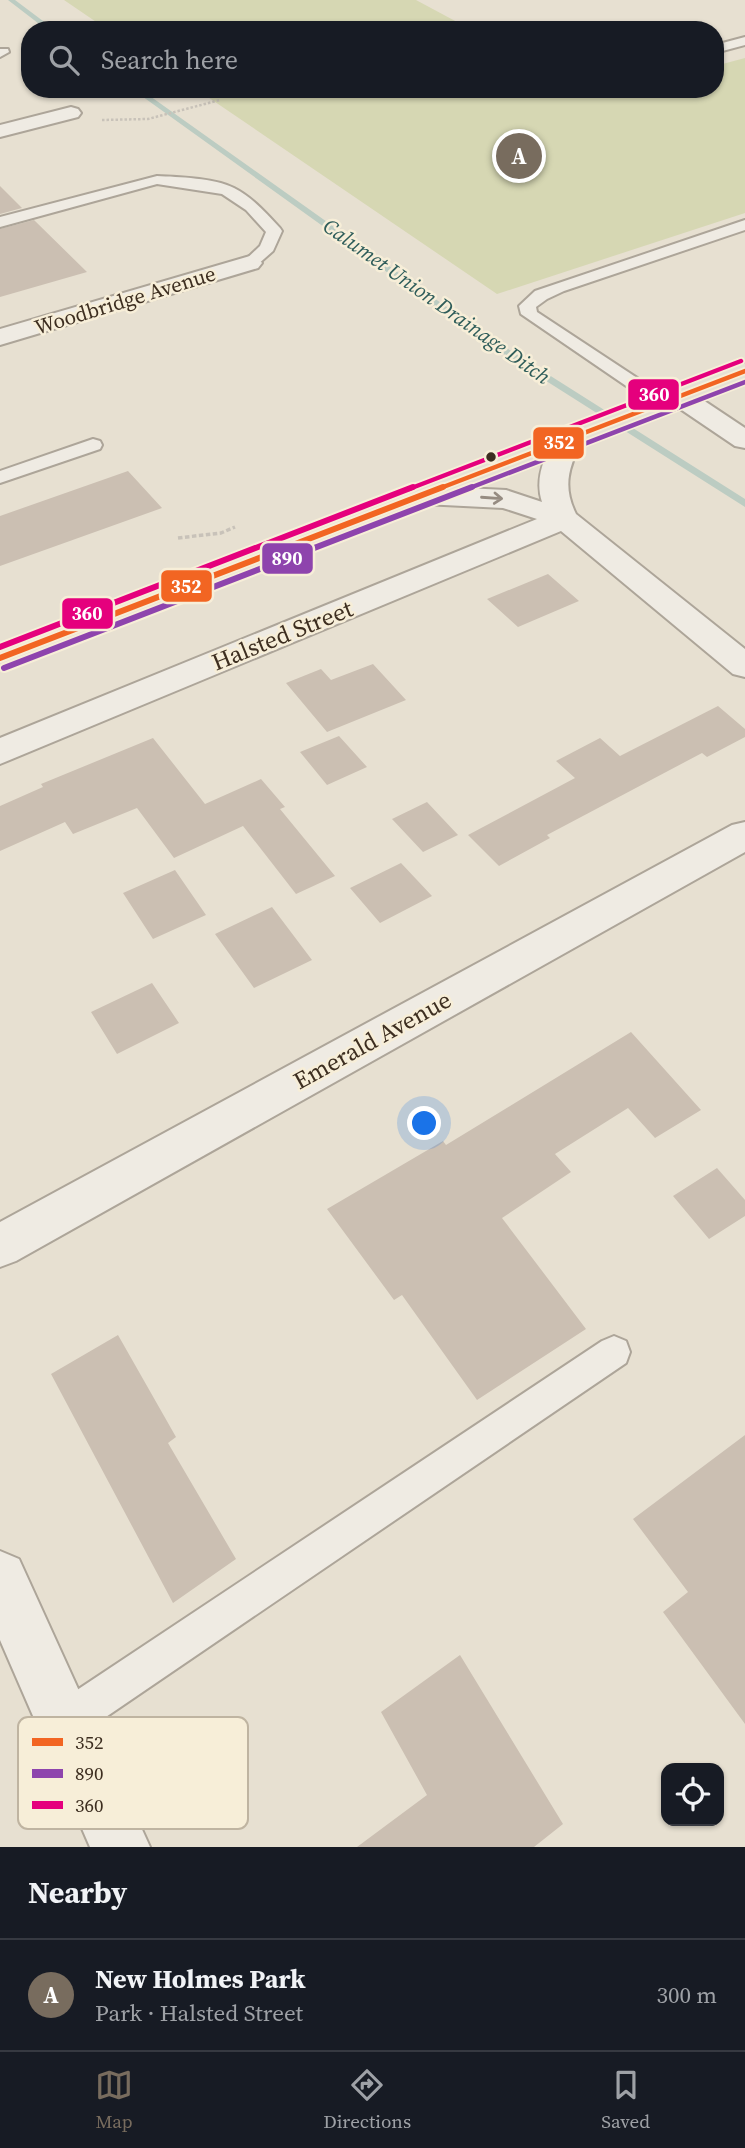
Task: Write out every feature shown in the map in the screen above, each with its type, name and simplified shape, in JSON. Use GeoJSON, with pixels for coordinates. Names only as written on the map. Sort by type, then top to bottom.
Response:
{"type":"FeatureCollection","features":[{"type":"Feature","properties":{"kind":"main road"},"geometry":{"type":"LineString","coordinates":[[0,658],[745,371]]}},
{"type":"Feature","properties":{"kind":"street"},"geometry":{"type":"LineString","coordinates":[[0,131],[71,113]]}},
{"type":"Feature","properties":{"kind":"street","name":"Woodbridge Avenue"},"geometry":{"type":"LineString","coordinates":[[0,337],[250,263]]}},
{"type":"Feature","properties":{"kind":"street"},"geometry":{"type":"LineString","coordinates":[[671,400],[745,440]]}},
{"type":"Feature","properties":{"kind":"street"},"geometry":{"type":"LineString","coordinates":[[564,519],[555,502],[551,485],[552,473],[568,440]]}},
{"type":"Feature","properties":{"kind":"street"},"geometry":{"type":"LineString","coordinates":[[424,495],[506,499],[564,519],[745,666]]}},
{"type":"Feature","properties":{"kind":"street","name":"Halsted Street"},"geometry":{"type":"LineString","coordinates":[[0,752],[564,519]]}},
{"type":"Feature","properties":{"kind":"street","name":"Emerald Avenue"},"geometry":{"type":"LineString","coordinates":[[0,1246],[745,835]]}},
{"type":"Feature","properties":{"kind":"street"},"geometry":{"type":"LineString","coordinates":[[0,1578],[62,1717]]}},
{"type":"Feature","properties":{"kind":"street"},"geometry":{"type":"LineString","coordinates":[[112,1829],[120,1847]]}},
{"type":"Feature","properties":{"kind":"lane"},"geometry":{"type":"LineString","coordinates":[[724,47],[745,41]]}},
{"type":"Feature","properties":{"kind":"lane"},"geometry":{"type":"LineString","coordinates":[[0,222],[157,180],[185,182],[227,190],[251,207],[274,231],[267,248],[250,263]]}},
{"type":"Feature","properties":{"kind":"lane"},"geometry":{"type":"LineString","coordinates":[[671,400],[529,314],[527,306],[541,295],[558,288],[745,226]]}},
{"type":"Feature","properties":{"kind":"lane"},"geometry":{"type":"LineString","coordinates":[[0,477],[93,445]]}},
{"type":"Feature","properties":{"kind":"lane"},"geometry":{"type":"LineString","coordinates":[[71,1717],[614,1352]]}},
{"type":"Feature","properties":{"kind":"path"},"geometry":{"type":"LineString","coordinates":[[98,122],[110,118],[148,119],[220,100]]}},
{"type":"Feature","properties":{"kind":"green space"},"geometry":{"type":"Polygon","coordinates":[[[64,0],[416,0],[455,21],[95,21],[64,0]]]}},
{"type":"Feature","properties":{"kind":"green space"},"geometry":{"type":"Polygon","coordinates":[[[745,58],[745,213],[497,294],[209,98],[724,98],[724,64],[745,58]]]}},
{"type":"Feature","properties":{"kind":"building"},"geometry":{"type":"Polygon","coordinates":[[[0,186],[22,208],[0,214],[0,186]]]}},
{"type":"Feature","properties":{"kind":"building"},"geometry":{"type":"Polygon","coordinates":[[[34,220],[87,272],[0,297],[0,229],[34,220]]]}},
{"type":"Feature","properties":{"kind":"building"},"geometry":{"type":"Polygon","coordinates":[[[128,471],[162,508],[0,566],[0,516],[128,471]]]}},
{"type":"Feature","properties":{"kind":"building"},"geometry":{"type":"Polygon","coordinates":[[[548,574],[579,601],[518,627],[487,599],[548,574]]]}},
{"type":"Feature","properties":{"kind":"building"},"geometry":{"type":"Polygon","coordinates":[[[373,664],[406,700],[327,732],[286,683],[321,669],[331,680],[373,664]]]}},
{"type":"Feature","properties":{"kind":"building"},"geometry":{"type":"Polygon","coordinates":[[[718,706],[745,729],[745,737],[707,757],[702,753],[547,835],[550,838],[499,866],[468,835],[575,778],[556,761],[600,738],[620,756],[718,706]]]}},
{"type":"Feature","properties":{"kind":"building"},"geometry":{"type":"Polygon","coordinates":[[[339,736],[367,767],[327,785],[300,752],[339,736]]]}},
{"type":"Feature","properties":{"kind":"building"},"geometry":{"type":"Polygon","coordinates":[[[153,738],[205,804],[261,779],[285,807],[280,809],[335,876],[296,894],[243,826],[174,858],[137,808],[73,834],[65,822],[0,851],[0,806],[43,787],[41,784],[153,738]]]}},
{"type":"Feature","properties":{"kind":"building"},"geometry":{"type":"Polygon","coordinates":[[[427,802],[458,835],[423,852],[392,819],[427,802]]]}},
{"type":"Feature","properties":{"kind":"building"},"geometry":{"type":"Polygon","coordinates":[[[401,863],[432,896],[380,923],[350,888],[401,863]]]}},
{"type":"Feature","properties":{"kind":"building"},"geometry":{"type":"Polygon","coordinates":[[[175,870],[206,915],[153,939],[123,893],[175,870]]]}},
{"type":"Feature","properties":{"kind":"building"},"geometry":{"type":"Polygon","coordinates":[[[272,907],[312,960],[254,988],[215,934],[272,907]]]}},
{"type":"Feature","properties":{"kind":"building"},"geometry":{"type":"Polygon","coordinates":[[[152,983],[179,1023],[117,1054],[91,1012],[152,983]]]}},
{"type":"Feature","properties":{"kind":"building"},"geometry":{"type":"Polygon","coordinates":[[[631,1032],[701,1110],[655,1138],[628,1108],[555,1154],[571,1172],[502,1218],[586,1329],[477,1400],[402,1295],[394,1300],[327,1209],[443,1141],[446,1145],[631,1032]]]}},
{"type":"Feature","properties":{"kind":"building"},"geometry":{"type":"Polygon","coordinates":[[[717,1168],[745,1200],[745,1216],[709,1239],[673,1196],[717,1168]]]}},
{"type":"Feature","properties":{"kind":"building"},"geometry":{"type":"Polygon","coordinates":[[[118,1335],[176,1437],[168,1443],[236,1559],[173,1603],[51,1374],[118,1335]]]}},
{"type":"Feature","properties":{"kind":"building"},"geometry":{"type":"Polygon","coordinates":[[[745,1435],[745,1724],[663,1612],[688,1592],[633,1519],[745,1435]]]}},
{"type":"Feature","properties":{"kind":"building"},"geometry":{"type":"Polygon","coordinates":[[[460,1655],[563,1824],[534,1847],[357,1847],[427,1795],[381,1712],[460,1655]]]}},
{"type":"Feature","properties":{"kind":"waterway","name":"Calumet Union Drainage Ditch"},"geometry":{"type":"LineString","coordinates":[[11,0],[40,21]]}},
{"type":"Feature","properties":{"kind":"waterway","name":"Calumet Union Drainage Ditch"},"geometry":{"type":"LineString","coordinates":[[148,98],[483,337],[745,504]]}},
{"type":"Feature","properties":{"kind":"transit line","name":"360"},"geometry":{"type":"LineString","coordinates":[[0,647],[741,361]]}},
{"type":"Feature","properties":{"kind":"transit line","name":"352"},"geometry":{"type":"LineString","coordinates":[[0,658],[745,371]]}},
{"type":"Feature","properties":{"kind":"transit line","name":"890"},"geometry":{"type":"LineString","coordinates":[[4,668],[745,382]]}},
{"type":"Feature","properties":{"kind":"place","name":"New Holmes Park"},"geometry":{"type":"Point","coordinates":[519,156]}}]}
